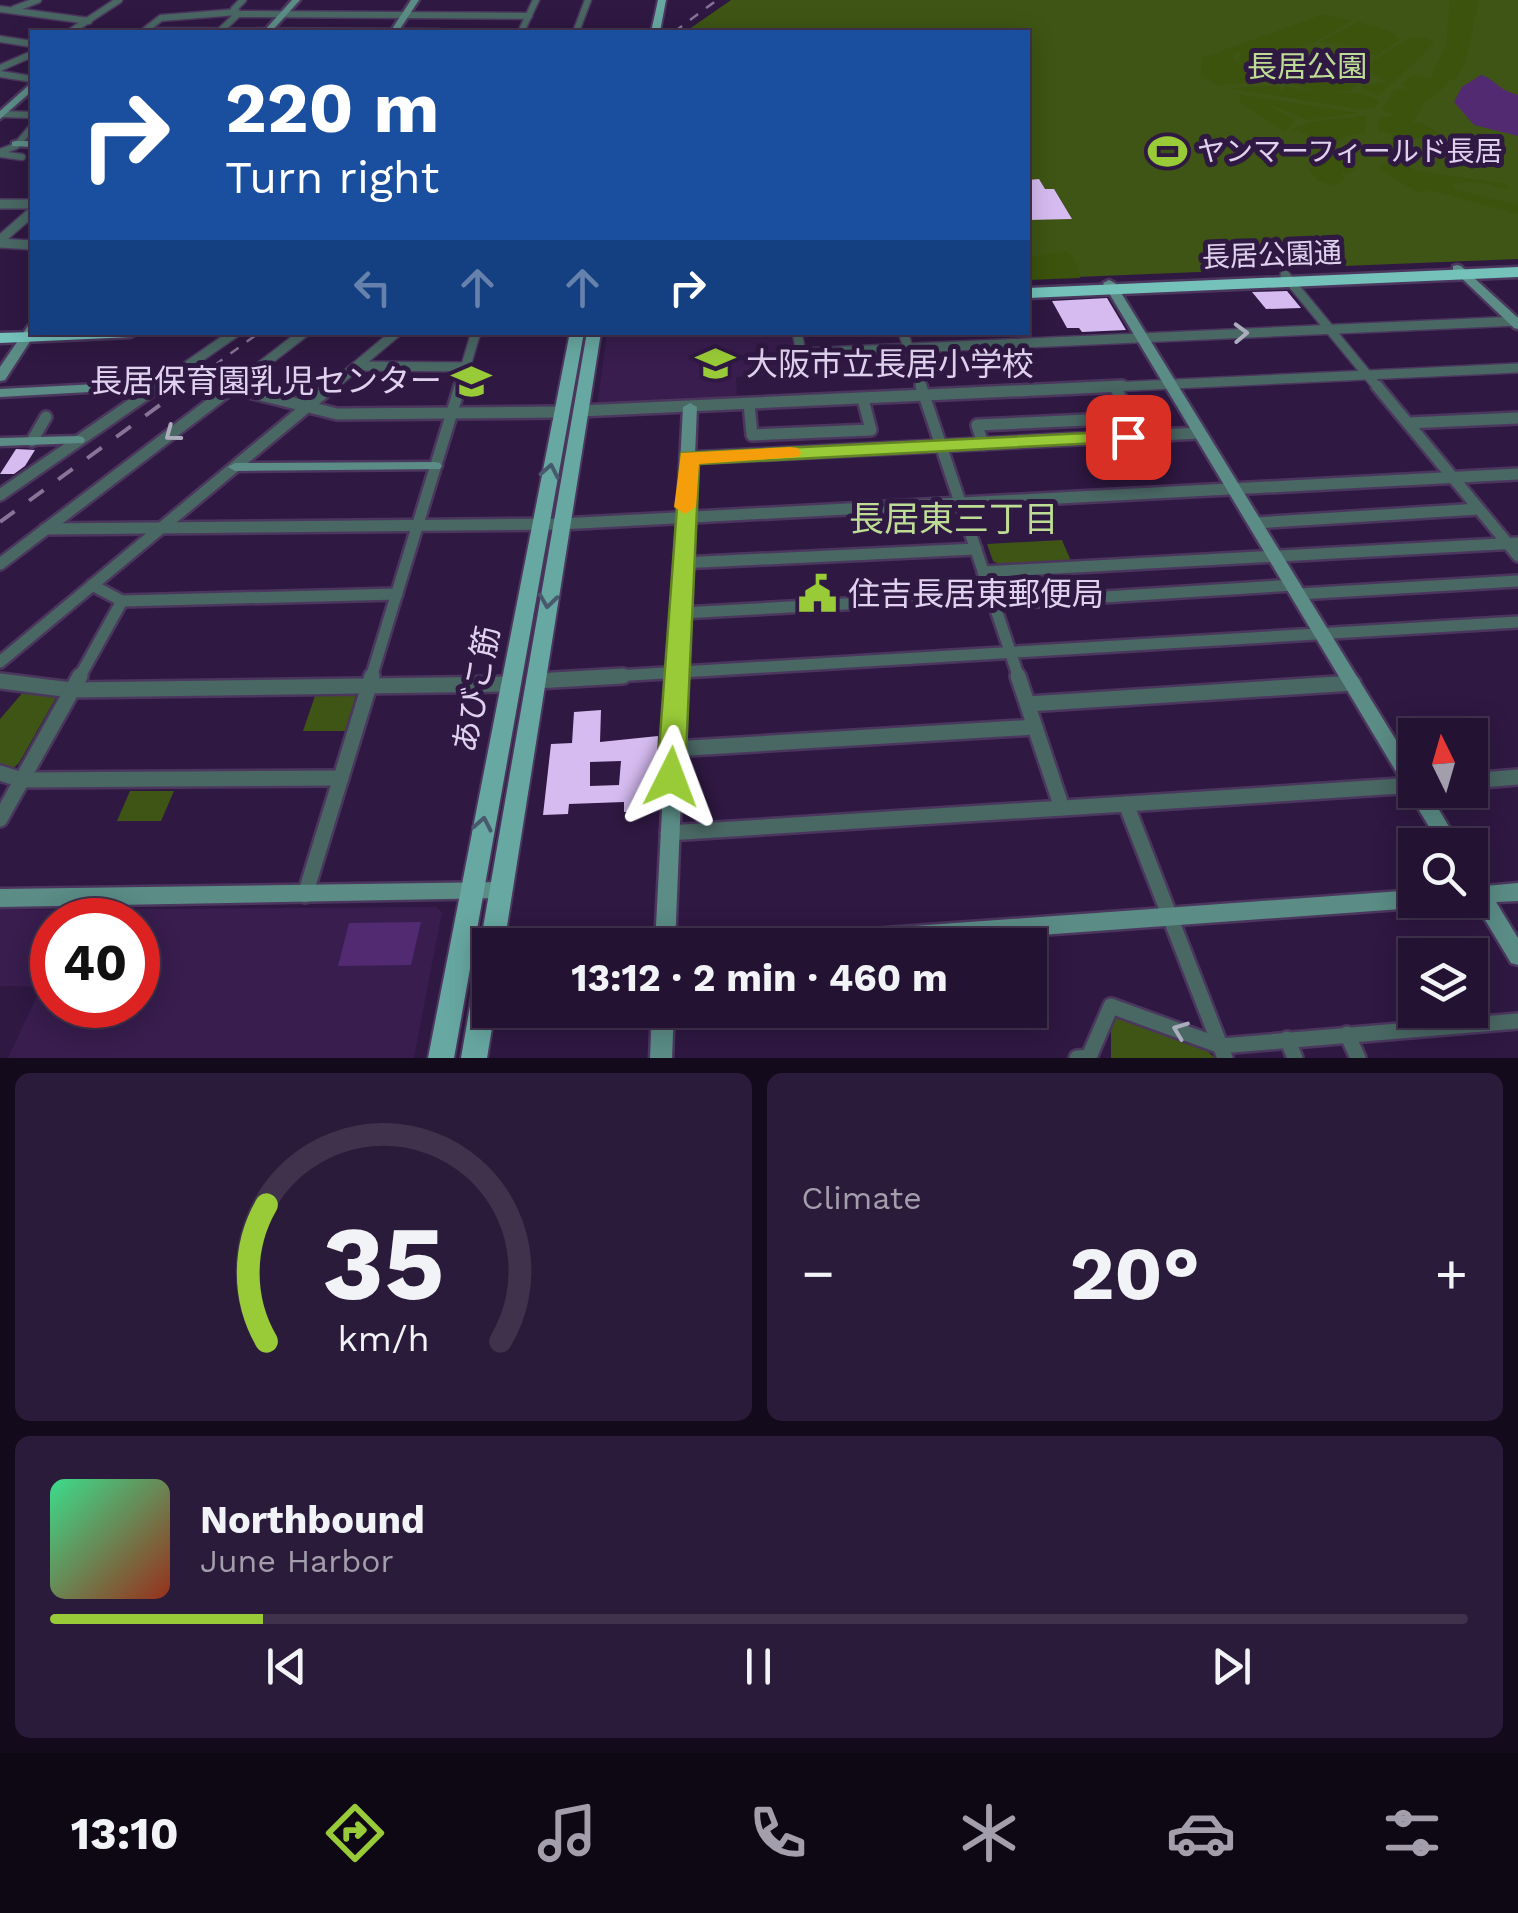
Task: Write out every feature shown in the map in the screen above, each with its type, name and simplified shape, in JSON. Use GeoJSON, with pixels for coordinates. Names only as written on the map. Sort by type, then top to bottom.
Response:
{"type":"FeatureCollection","features":[{"type":"Feature","properties":{"kind":"highway","name":"長居公園通"},"geometry":{"type":"LineString","coordinates":[[1030,290],[1518,269]]}},
{"type":"Feature","properties":{"kind":"highway"},"geometry":{"type":"LineString","coordinates":[[0,335],[30,332]]}},
{"type":"Feature","properties":{"kind":"main road"},"geometry":{"type":"LineString","coordinates":[[646,30],[653,0]]}},
{"type":"Feature","properties":{"kind":"main road"},"geometry":{"type":"LineString","coordinates":[[655,30],[662,0]]}},
{"type":"Feature","properties":{"kind":"main road","name":"あびこ筋"},"geometry":{"type":"LineString","coordinates":[[571,412],[577,335]]}},
{"type":"Feature","properties":{"kind":"main road","name":"あびこ筋"},"geometry":{"type":"LineString","coordinates":[[441,1058],[511,684],[550,524],[571,412],[593,335]]}},
{"type":"Feature","properties":{"kind":"main road","name":"あびこ筋"},"geometry":{"type":"LineString","coordinates":[[495,928],[536,681],[550,524]]}},
{"type":"Feature","properties":{"kind":"main road"},"geometry":{"type":"LineString","coordinates":[[474,1058],[479,1028]]}},
{"type":"Feature","properties":{"kind":"street"},"geometry":{"type":"LineString","coordinates":[[0,12],[38,0]]}},
{"type":"Feature","properties":{"kind":"street"},"geometry":{"type":"LineString","coordinates":[[73,30],[119,0]]}},
{"type":"Feature","properties":{"kind":"street"},"geometry":{"type":"LineString","coordinates":[[238,13],[234,9],[243,0]]}},
{"type":"Feature","properties":{"kind":"street"},"geometry":{"type":"LineString","coordinates":[[269,30],[296,0]]}},
{"type":"Feature","properties":{"kind":"street"},"geometry":{"type":"LineString","coordinates":[[395,30],[416,0]]}},
{"type":"Feature","properties":{"kind":"street"},"geometry":{"type":"LineString","coordinates":[[522,30],[536,0]]}},
{"type":"Feature","properties":{"kind":"street"},"geometry":{"type":"LineString","coordinates":[[577,30],[588,0]]}},
{"type":"Feature","properties":{"kind":"street"},"geometry":{"type":"LineString","coordinates":[[12,10],[89,21]]}},
{"type":"Feature","properties":{"kind":"street"},"geometry":{"type":"LineString","coordinates":[[222,30],[238,13]]}},
{"type":"Feature","properties":{"kind":"street"},"geometry":{"type":"LineString","coordinates":[[146,30],[161,18],[238,13],[528,16]]}},
{"type":"Feature","properties":{"kind":"street"},"geometry":{"type":"LineString","coordinates":[[0,39],[30,44]]}},
{"type":"Feature","properties":{"kind":"street"},"geometry":{"type":"LineString","coordinates":[[0,71],[30,55]]}},
{"type":"Feature","properties":{"kind":"street"},"geometry":{"type":"LineString","coordinates":[[0,71],[30,79]]}},
{"type":"Feature","properties":{"kind":"street"},"geometry":{"type":"LineString","coordinates":[[1,114],[30,91]]}},
{"type":"Feature","properties":{"kind":"street"},"geometry":{"type":"LineString","coordinates":[[1,114],[30,115]]}},
{"type":"Feature","properties":{"kind":"street"},"geometry":{"type":"LineString","coordinates":[[0,153],[30,129]]}},
{"type":"Feature","properties":{"kind":"street"},"geometry":{"type":"LineString","coordinates":[[0,144],[30,144]]}},
{"type":"Feature","properties":{"kind":"street"},"geometry":{"type":"LineString","coordinates":[[0,153],[22,157]]}},
{"type":"Feature","properties":{"kind":"street"},"geometry":{"type":"LineString","coordinates":[[0,204],[30,204]]}},
{"type":"Feature","properties":{"kind":"street"},"geometry":{"type":"LineString","coordinates":[[0,241],[30,214]]}},
{"type":"Feature","properties":{"kind":"street"},"geometry":{"type":"LineString","coordinates":[[0,241],[30,245]]}},
{"type":"Feature","properties":{"kind":"street"},"geometry":{"type":"LineString","coordinates":[[1461,271],[1516,322]]}},
{"type":"Feature","properties":{"kind":"street"},"geometry":{"type":"LineString","coordinates":[[1288,279],[1479,510],[1513,543],[1518,556]]}},
{"type":"Feature","properties":{"kind":"street"},"geometry":{"type":"LineString","coordinates":[[1111,286],[1398,759]]}},
{"type":"Feature","properties":{"kind":"street"},"geometry":{"type":"LineString","coordinates":[[798,335],[801,353],[1516,322]]}},
{"type":"Feature","properties":{"kind":"street"},"geometry":{"type":"LineString","coordinates":[[0,377],[30,332]]}},
{"type":"Feature","properties":{"kind":"street"},"geometry":{"type":"LineString","coordinates":[[0,495],[231,335]]}},
{"type":"Feature","properties":{"kind":"street"},"geometry":{"type":"LineString","coordinates":[[0,564],[301,335]]}},
{"type":"Feature","properties":{"kind":"street"},"geometry":{"type":"LineString","coordinates":[[0,662],[393,335]]}},
{"type":"Feature","properties":{"kind":"street"},"geometry":{"type":"LineString","coordinates":[[305,896],[475,335]]}},
{"type":"Feature","properties":{"kind":"street"},"geometry":{"type":"LineString","coordinates":[[904,335],[1062,808]]}},
{"type":"Feature","properties":{"kind":"street"},"geometry":{"type":"LineString","coordinates":[[357,366],[467,367]]}},
{"type":"Feature","properties":{"kind":"street"},"geometry":{"type":"LineString","coordinates":[[233,388],[337,414],[571,412],[1518,368]]}},
{"type":"Feature","properties":{"kind":"street"},"geometry":{"type":"LineString","coordinates":[[0,393],[156,385]]}},
{"type":"Feature","properties":{"kind":"street"},"geometry":{"type":"LineString","coordinates":[[983,444],[977,426],[1131,418],[1115,386]]}},
{"type":"Feature","properties":{"kind":"street"},"geometry":{"type":"LineString","coordinates":[[749,404],[752,435],[871,430],[863,399]]}},
{"type":"Feature","properties":{"kind":"street"},"geometry":{"type":"LineString","coordinates":[[665,928],[690,407]]}},
{"type":"Feature","properties":{"kind":"street"},"geometry":{"type":"LineString","coordinates":[[32,441],[46,417]]}},
{"type":"Feature","properties":{"kind":"street"},"geometry":{"type":"LineString","coordinates":[[1408,423],[1518,418]]}},
{"type":"Feature","properties":{"kind":"street"},"geometry":{"type":"LineString","coordinates":[[826,432],[830,451]]}},
{"type":"Feature","properties":{"kind":"street"},"geometry":{"type":"LineString","coordinates":[[688,458],[1200,434]]}},
{"type":"Feature","properties":{"kind":"street"},"geometry":{"type":"LineString","coordinates":[[0,442],[78,440]]}},
{"type":"Feature","properties":{"kind":"street"},"geometry":{"type":"LineString","coordinates":[[235,468],[435,466]]}},
{"type":"Feature","properties":{"kind":"street"},"geometry":{"type":"LineString","coordinates":[[45,529],[550,524],[1518,474]]}},
{"type":"Feature","properties":{"kind":"street"},"geometry":{"type":"LineString","coordinates":[[1255,522],[1479,510]]}},
{"type":"Feature","properties":{"kind":"street"},"geometry":{"type":"LineString","coordinates":[[984,572],[1513,543]]}},
{"type":"Feature","properties":{"kind":"street"},"geometry":{"type":"LineString","coordinates":[[681,563],[976,549]]}},
{"type":"Feature","properties":{"kind":"street"},"geometry":{"type":"LineString","coordinates":[[682,612],[1518,581]]}},
{"type":"Feature","properties":{"kind":"street"},"geometry":{"type":"LineString","coordinates":[[92,586],[122,602],[397,594]]}},
{"type":"Feature","properties":{"kind":"street"},"geometry":{"type":"LineString","coordinates":[[0,819],[122,602]]}},
{"type":"Feature","properties":{"kind":"street"},"geometry":{"type":"LineString","coordinates":[[536,681],[1518,622]]}},
{"type":"Feature","properties":{"kind":"street"},"geometry":{"type":"LineString","coordinates":[[0,681],[71,690],[511,684]]}},
{"type":"Feature","properties":{"kind":"street"},"geometry":{"type":"LineString","coordinates":[[1028,704],[1353,684]]}},
{"type":"Feature","properties":{"kind":"street"},"geometry":{"type":"LineString","coordinates":[[673,749],[1035,727]]}},
{"type":"Feature","properties":{"kind":"street"},"geometry":{"type":"LineString","coordinates":[[0,774],[22,780],[340,778]]}},
{"type":"Feature","properties":{"kind":"street"},"geometry":{"type":"LineString","coordinates":[[1488,780],[1518,777]]}},
{"type":"Feature","properties":{"kind":"street"},"geometry":{"type":"LineString","coordinates":[[668,832],[1398,788]]}},
{"type":"Feature","properties":{"kind":"street"},"geometry":{"type":"LineString","coordinates":[[1126,804],[1223,1052]]}},
{"type":"Feature","properties":{"kind":"street"},"geometry":{"type":"LineString","coordinates":[[0,898],[501,890]]}},
{"type":"Feature","properties":{"kind":"street"},"geometry":{"type":"LineString","coordinates":[[1488,890],[1518,892]]}},
{"type":"Feature","properties":{"kind":"street"},"geometry":{"type":"LineString","coordinates":[[998,928],[1398,900]]}},
{"type":"Feature","properties":{"kind":"street"},"geometry":{"type":"LineString","coordinates":[[1488,911],[1518,956]]}},
{"type":"Feature","properties":{"kind":"street"},"geometry":{"type":"LineString","coordinates":[[459,956],[472,959]]}},
{"type":"Feature","properties":{"kind":"street"},"geometry":{"type":"LineString","coordinates":[[1076,1058],[1089,1057],[1100,1045],[1105,1012],[1111,1006],[1223,1052],[1287,1039],[1518,1021]]}},
{"type":"Feature","properties":{"kind":"street"},"geometry":{"type":"LineString","coordinates":[[661,1058],[662,1028]]}},
{"type":"Feature","properties":{"kind":"street"},"geometry":{"type":"LineString","coordinates":[[1347,1034],[1358,1058]]}},
{"type":"Feature","properties":{"kind":"street"},"geometry":{"type":"LineString","coordinates":[[1287,1039],[1296,1058]]}},
{"type":"Feature","properties":{"kind":"shaded area"},"geometry":{"type":"Polygon","coordinates":[[[1481,75],[1518,95],[1518,136],[1474,125],[1454,102],[1462,87],[1481,75]]]}},
{"type":"Feature","properties":{"kind":"shaded area","name":"大阪市立長居小学校"},"geometry":{"type":"Polygon","coordinates":[[[607,335],[792,335],[796,355],[827,355],[832,372],[736,377],[737,396],[730,401],[597,407],[607,335]]]}},
{"type":"Feature","properties":{"kind":"shaded area"},"geometry":{"type":"Polygon","coordinates":[[[436,907],[442,912],[414,1058],[8,1058],[30,1011],[30,1028],[160,1028],[160,909],[436,907]]]}},
{"type":"Feature","properties":{"kind":"shaded area"},"geometry":{"type":"Polygon","coordinates":[[[0,910],[30,910],[30,987],[0,986],[0,910]]]}},
{"type":"Feature","properties":{"kind":"shaded area"},"geometry":{"type":"Polygon","coordinates":[[[421,922],[411,965],[338,966],[349,923],[421,922]]]}},
{"type":"Feature","properties":{"kind":"green space","name":"長居公園"},"geometry":{"type":"Polygon","coordinates":[[[731,0],[1518,0],[1518,259],[1030,279],[1030,30],[688,30],[731,0]]]}},
{"type":"Feature","properties":{"kind":"green space"},"geometry":{"type":"Polygon","coordinates":[[[1450,0],[1479,0],[1465,64],[1455,80],[1449,79],[1423,104],[1412,124],[1422,123],[1439,133],[1381,147],[1380,143],[1392,144],[1394,139],[1390,133],[1378,131],[1380,119],[1395,115],[1382,109],[1395,90],[1411,88],[1400,86],[1412,75],[1430,79],[1446,46],[1450,0]]]}},
{"type":"Feature","properties":{"kind":"green space"},"geometry":{"type":"Polygon","coordinates":[[[1325,14],[1351,21],[1313,43],[1289,49],[1309,66],[1272,76],[1256,72],[1239,60],[1242,52],[1262,49],[1233,53],[1234,59],[1264,82],[1216,85],[1201,75],[1202,58],[1325,14]]]}},
{"type":"Feature","properties":{"kind":"green space"},"geometry":{"type":"Polygon","coordinates":[[[1358,22],[1391,32],[1400,40],[1376,56],[1357,46],[1320,42],[1358,22]]]}},
{"type":"Feature","properties":{"kind":"green space"},"geometry":{"type":"Polygon","coordinates":[[[1411,37],[1434,42],[1379,96],[1360,87],[1386,82],[1363,67],[1411,37]]]}},
{"type":"Feature","properties":{"kind":"green space"},"geometry":{"type":"Polygon","coordinates":[[[1312,68],[1357,69],[1362,73],[1355,76],[1358,82],[1350,91],[1322,93],[1360,93],[1379,100],[1375,107],[1360,109],[1227,88],[1278,86],[1281,92],[1285,86],[1320,93],[1284,81],[1312,68]]]}},
{"type":"Feature","properties":{"kind":"green space"},"geometry":{"type":"Polygon","coordinates":[[[1240,95],[1357,113],[1309,120],[1257,100],[1291,118],[1294,123],[1284,132],[1241,103],[1240,95]]]}},
{"type":"Feature","properties":{"kind":"green space"},"geometry":{"type":"Polygon","coordinates":[[[1366,116],[1364,134],[1348,135],[1334,143],[1337,151],[1356,161],[1350,165],[1356,168],[1347,174],[1340,170],[1344,179],[1335,186],[1318,181],[1308,169],[1318,168],[1329,148],[1322,140],[1292,129],[1310,122],[1366,116]]]}},
{"type":"Feature","properties":{"kind":"green space"},"geometry":{"type":"Polygon","coordinates":[[[1393,160],[1417,171],[1506,184],[1509,190],[1484,183],[1454,183],[1453,189],[1518,205],[1518,214],[1429,190],[1419,193],[1378,168],[1393,160]]]}},
{"type":"Feature","properties":{"kind":"green space"},"geometry":{"type":"Polygon","coordinates":[[[1065,251],[1073,257],[1080,278],[1030,280],[1030,257],[1065,251]]]}},
{"type":"Feature","properties":{"kind":"green space"},"geometry":{"type":"Polygon","coordinates":[[[1062,540],[1071,561],[1001,565],[993,561],[987,544],[1062,540]]]}},
{"type":"Feature","properties":{"kind":"green space"},"geometry":{"type":"Polygon","coordinates":[[[25,690],[57,696],[19,763],[11,770],[0,766],[0,719],[25,690]]]}},
{"type":"Feature","properties":{"kind":"green space"},"geometry":{"type":"Polygon","coordinates":[[[316,693],[352,693],[356,697],[345,731],[303,731],[316,693]]]}},
{"type":"Feature","properties":{"kind":"green space"},"geometry":{"type":"Polygon","coordinates":[[[130,791],[174,791],[161,821],[117,821],[130,791]]]}},
{"type":"Feature","properties":{"kind":"green space"},"geometry":{"type":"Polygon","coordinates":[[[1118,1017],[1204,1048],[1215,1058],[1111,1058],[1111,1025],[1118,1017]]]}},
{"type":"Feature","properties":{"kind":"building"},"geometry":{"type":"Polygon","coordinates":[[[1039,179],[1045,189],[1054,189],[1072,219],[1030,220],[1030,180],[1039,179]]]}},
{"type":"Feature","properties":{"kind":"building"},"geometry":{"type":"Polygon","coordinates":[[[1287,291],[1301,308],[1266,309],[1252,292],[1287,291]]]}},
{"type":"Feature","properties":{"kind":"building"},"geometry":{"type":"Polygon","coordinates":[[[1107,298],[1126,330],[1082,332],[1079,328],[1067,328],[1052,301],[1107,298]]]}},
{"type":"Feature","properties":{"kind":"building"},"geometry":{"type":"Polygon","coordinates":[[[16,449],[35,450],[25,466],[14,474],[0,474],[16,449]]]}},
{"type":"Feature","properties":{"kind":"building"},"geometry":{"type":"Polygon","coordinates":[[[601,710],[600,742],[658,736],[655,811],[624,812],[624,802],[569,804],[568,814],[543,815],[551,744],[572,743],[574,712],[601,710]],[[621,761],[590,762],[590,786],[619,785],[621,761]]]}},
{"type":"Feature","properties":{"kind":"railway"},"geometry":{"type":"LineString","coordinates":[[677,30],[717,0]]}},
{"type":"Feature","properties":{"kind":"railway"},"geometry":{"type":"LineString","coordinates":[[182,389],[256,335]]}},
{"type":"Feature","properties":{"kind":"railway"},"geometry":{"type":"LineString","coordinates":[[0,522],[186,386]]}},
{"type":"Feature","properties":{"kind":"slow traffic"},"geometry":{"type":"LineString","coordinates":[[685,507],[688,458],[790,453]]}},
{"type":"Feature","properties":{"kind":"place","name":"ヤンマーフィールド長居"},"geometry":{"type":"Point","coordinates":[1167,151]}},
{"type":"Feature","properties":{"kind":"place","name":"大阪市立長居小学校"},"geometry":{"type":"Point","coordinates":[716,364]}},
{"type":"Feature","properties":{"kind":"place","name":"長居保育園乳児センター"},"geometry":{"type":"Point","coordinates":[472,381]}},
{"type":"Feature","properties":{"kind":"place","name":"住吉長居東郵便局"},"geometry":{"type":"Point","coordinates":[818,594]}},
{"type":"Feature","properties":{"kind":"district","name":"長居公園"},"geometry":{"type":"Point","coordinates":[1307,66]}},
{"type":"Feature","properties":{"kind":"district","name":"長居東三丁目"},"geometry":{"type":"Point","coordinates":[954,519]}},
{"type":"Feature","properties":{"kind":"route"},"geometry":{"type":"LineString","coordinates":[[671,777],[688,458],[1128,437]]}}]}
